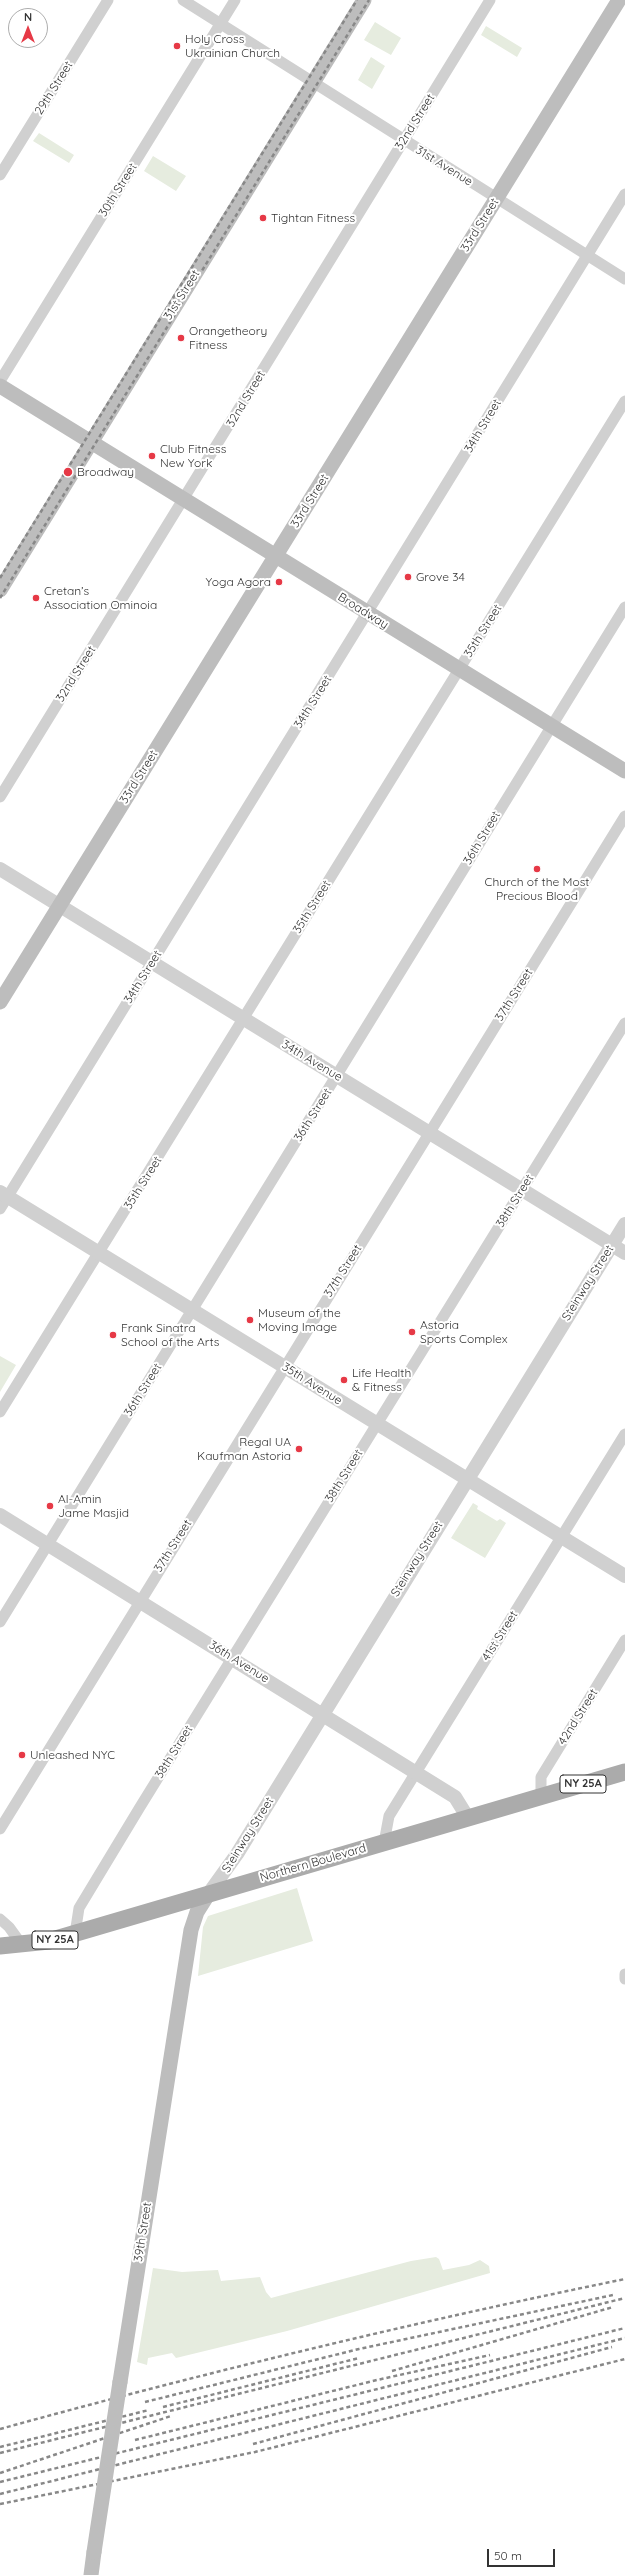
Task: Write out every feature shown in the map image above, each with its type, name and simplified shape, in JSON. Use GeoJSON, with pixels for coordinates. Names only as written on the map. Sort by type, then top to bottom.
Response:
{"type":"FeatureCollection","features":[{"type":"Feature","properties":{"kind":"main road","name":"31st Street"},"geometry":{"type":"LineString","coordinates":[[0,590],[364,0]]}},
{"type":"Feature","properties":{"kind":"main road","name":"33rd Street"},"geometry":{"type":"LineString","coordinates":[[0,1002],[619,0]]}},
{"type":"Feature","properties":{"kind":"main road","name":"Broadway"},"geometry":{"type":"LineString","coordinates":[[0,386],[625,771]]}},
{"type":"Feature","properties":{"kind":"main road","name":"Northern Boulevard"},"geometry":{"type":"LineString","coordinates":[[0,1946],[40,1943],[75,1934],[209,1893],[625,1772]]}},
{"type":"Feature","properties":{"kind":"main road","name":"39th Street"},"geometry":{"type":"LineString","coordinates":[[91,2575],[184,1973],[193,1921],[209,1893]]}},
{"type":"Feature","properties":{"kind":"street","name":"29th Street"},"geometry":{"type":"LineString","coordinates":[[0,175],[108,0]]}},
{"type":"Feature","properties":{"kind":"street","name":"31st Avenue"},"geometry":{"type":"LineString","coordinates":[[183,0],[314,81],[496,199],[625,279]]}},
{"type":"Feature","properties":{"kind":"street","name":"30th Street"},"geometry":{"type":"LineString","coordinates":[[0,381],[236,0]]}},
{"type":"Feature","properties":{"kind":"street","name":"32nd Street"},"geometry":{"type":"LineString","coordinates":[[0,797],[490,0]]}},
{"type":"Feature","properties":{"kind":"street","name":"34th Street"},"geometry":{"type":"LineString","coordinates":[[2,1199],[152,963],[625,194]]}},
{"type":"Feature","properties":{"kind":"street","name":"35th Street"},"geometry":{"type":"LineString","coordinates":[[0,1412],[625,402]]}},
{"type":"Feature","properties":{"kind":"street","name":"36th Street"},"geometry":{"type":"LineString","coordinates":[[0,1622],[337,1076],[550,726],[625,607]]}},
{"type":"Feature","properties":{"kind":"street","name":"37th Street"},"geometry":{"type":"LineString","coordinates":[[0,1829],[625,816]]}},
{"type":"Feature","properties":{"kind":"street","name":"34th Avenue"},"geometry":{"type":"LineString","coordinates":[[0,869],[625,1253]]}},
{"type":"Feature","properties":{"kind":"street","name":"38th Street"},"geometry":{"type":"LineString","coordinates":[[75,1934],[79,1908],[625,1023]]}},
{"type":"Feature","properties":{"kind":"street","name":"35th Avenue"},"geometry":{"type":"LineString","coordinates":[[2,1199],[99,1253],[625,1576]]}},
{"type":"Feature","properties":{"kind":"street","name":"Steinway Street"},"geometry":{"type":"LineString","coordinates":[[209,1893],[237,1854],[467,1478],[625,1224]]}},
{"type":"Feature","properties":{"kind":"street","name":"41st Street"},"geometry":{"type":"LineString","coordinates":[[384,1843],[389,1816],[625,1434]]}},
{"type":"Feature","properties":{"kind":"street","name":"36th Avenue"},"geometry":{"type":"LineString","coordinates":[[0,1515],[323,1713],[455,1797],[468,1818]]}},
{"type":"Feature","properties":{"kind":"street","name":"42nd Street"},"geometry":{"type":"LineString","coordinates":[[541,1796],[541,1777],[625,1640]]}},
{"type":"Feature","properties":{"kind":"street"},"geometry":{"type":"LineString","coordinates":[[0,1919],[9,1927],[22,1945]]}},
{"type":"Feature","properties":{"kind":"street"},"geometry":{"type":"LineString","coordinates":[[625,1974],[625,1979]]}},
{"type":"Feature","properties":{"kind":"shaded area"},"geometry":{"type":"Polygon","coordinates":[[[375,22],[401,38],[391,55],[364,40],[375,22]]]}},
{"type":"Feature","properties":{"kind":"shaded area"},"geometry":{"type":"Polygon","coordinates":[[[486,26],[522,48],[517,57],[481,35],[486,26]]]}},
{"type":"Feature","properties":{"kind":"shaded area"},"geometry":{"type":"Polygon","coordinates":[[[371,57],[385,66],[372,89],[358,80],[371,57]]]}},
{"type":"Feature","properties":{"kind":"shaded area"},"geometry":{"type":"Polygon","coordinates":[[[39,133],[74,155],[69,163],[33,141],[39,133]]]}},
{"type":"Feature","properties":{"kind":"shaded area"},"geometry":{"type":"Polygon","coordinates":[[[153,156],[186,176],[176,191],[144,171],[153,156]]]}},
{"type":"Feature","properties":{"kind":"shaded area"},"geometry":{"type":"Polygon","coordinates":[[[0,1356],[16,1365],[0,1392],[0,1356]]]}},
{"type":"Feature","properties":{"kind":"shaded area"},"geometry":{"type":"Polygon","coordinates":[[[473,1503],[478,1506],[477,1509],[497,1521],[500,1519],[506,1523],[485,1558],[451,1538],[473,1503]]]}},
{"type":"Feature","properties":{"kind":"shaded area"},"geometry":{"type":"Polygon","coordinates":[[[297,1888],[313,1941],[198,1976],[203,1927],[208,1916],[297,1888]]]}},
{"type":"Feature","properties":{"kind":"shaded area"},"geometry":{"type":"Polygon","coordinates":[[[436,2257],[439,2259],[443,2270],[469,2265],[480,2260],[489,2266],[490,2273],[287,2331],[176,2358],[172,2353],[148,2358],[147,2365],[137,2362],[153,2268],[182,2272],[218,2270],[221,2281],[260,2277],[266,2292],[271,2298],[411,2261],[436,2257]]]}},
{"type":"Feature","properties":{"kind":"railway"},"geometry":{"type":"LineString","coordinates":[[0,578],[357,0]]}},
{"type":"Feature","properties":{"kind":"railway"},"geometry":{"type":"LineString","coordinates":[[0,598],[369,0]]}},
{"type":"Feature","properties":{"kind":"railway"},"geometry":{"type":"LineString","coordinates":[[0,2429],[233,2368],[390,2330],[625,2279]]}},
{"type":"Feature","properties":{"kind":"railway"},"geometry":{"type":"LineString","coordinates":[[145,2402],[359,2349],[613,2295]]}},
{"type":"Feature","properties":{"kind":"railway"},"geometry":{"type":"LineString","coordinates":[[0,2453],[625,2298]]}},
{"type":"Feature","properties":{"kind":"railway"},"geometry":{"type":"LineString","coordinates":[[392,2371],[613,2307]]}},
{"type":"Feature","properties":{"kind":"railway"},"geometry":{"type":"LineString","coordinates":[[0,2482],[625,2328]]}},
{"type":"Feature","properties":{"kind":"railway"},"geometry":{"type":"LineString","coordinates":[[0,2494],[625,2338]]}},
{"type":"Feature","properties":{"kind":"railway"},"geometry":{"type":"LineString","coordinates":[[253,2444],[612,2347]]}},
{"type":"Feature","properties":{"kind":"railway"},"geometry":{"type":"LineString","coordinates":[[135,2440],[377,2380],[490,2355]]}},
{"type":"Feature","properties":{"kind":"railway"},"geometry":{"type":"LineString","coordinates":[[163,2407],[359,2358]]}},
{"type":"Feature","properties":{"kind":"railway"},"geometry":{"type":"LineString","coordinates":[[0,2504],[255,2452],[625,2359]]}},
{"type":"Feature","properties":{"kind":"railway"},"geometry":{"type":"LineString","coordinates":[[0,2447],[149,2410]]}},
{"type":"Feature","properties":{"kind":"railway"},"geometry":{"type":"LineString","coordinates":[[0,2473],[171,2416]]}},
{"type":"Feature","properties":{"kind":"place","name":"Holy Cross Ukrainian Church"},"geometry":{"type":"Point","coordinates":[177,46]}},
{"type":"Feature","properties":{"kind":"place","name":"Tightan Fitness"},"geometry":{"type":"Point","coordinates":[263,218]}},
{"type":"Feature","properties":{"kind":"place","name":"Orangetheory Fitness"},"geometry":{"type":"Point","coordinates":[181,338]}},
{"type":"Feature","properties":{"kind":"place","name":"Club Fitness New York"},"geometry":{"type":"Point","coordinates":[152,456]}},
{"type":"Feature","properties":{"kind":"place","name":"Broadway"},"geometry":{"type":"Point","coordinates":[68,472]}},
{"type":"Feature","properties":{"kind":"place","name":"Grove 34"},"geometry":{"type":"Point","coordinates":[408,577]}},
{"type":"Feature","properties":{"kind":"place","name":"Yoga Agora"},"geometry":{"type":"Point","coordinates":[279,582]}},
{"type":"Feature","properties":{"kind":"place","name":"Cretan’s Association Ominoia"},"geometry":{"type":"Point","coordinates":[36,598]}},
{"type":"Feature","properties":{"kind":"place","name":"Church of the Most Precious Blood"},"geometry":{"type":"Point","coordinates":[537,869]}},
{"type":"Feature","properties":{"kind":"place","name":"Museum of the Moving Image"},"geometry":{"type":"Point","coordinates":[250,1320]}},
{"type":"Feature","properties":{"kind":"place","name":"Astoria Sports Complex"},"geometry":{"type":"Point","coordinates":[412,1332]}},
{"type":"Feature","properties":{"kind":"place","name":"Frank Sinatra School of the Arts"},"geometry":{"type":"Point","coordinates":[113,1335]}},
{"type":"Feature","properties":{"kind":"place","name":"Life Health & Fitness"},"geometry":{"type":"Point","coordinates":[344,1380]}},
{"type":"Feature","properties":{"kind":"place","name":"Regal UA Kaufman Astoria"},"geometry":{"type":"Point","coordinates":[299,1449]}},
{"type":"Feature","properties":{"kind":"place","name":"Al-Amin Jame Masjid"},"geometry":{"type":"Point","coordinates":[50,1506]}},
{"type":"Feature","properties":{"kind":"place","name":"Unleashed NYC"},"geometry":{"type":"Point","coordinates":[22,1755]}}]}
